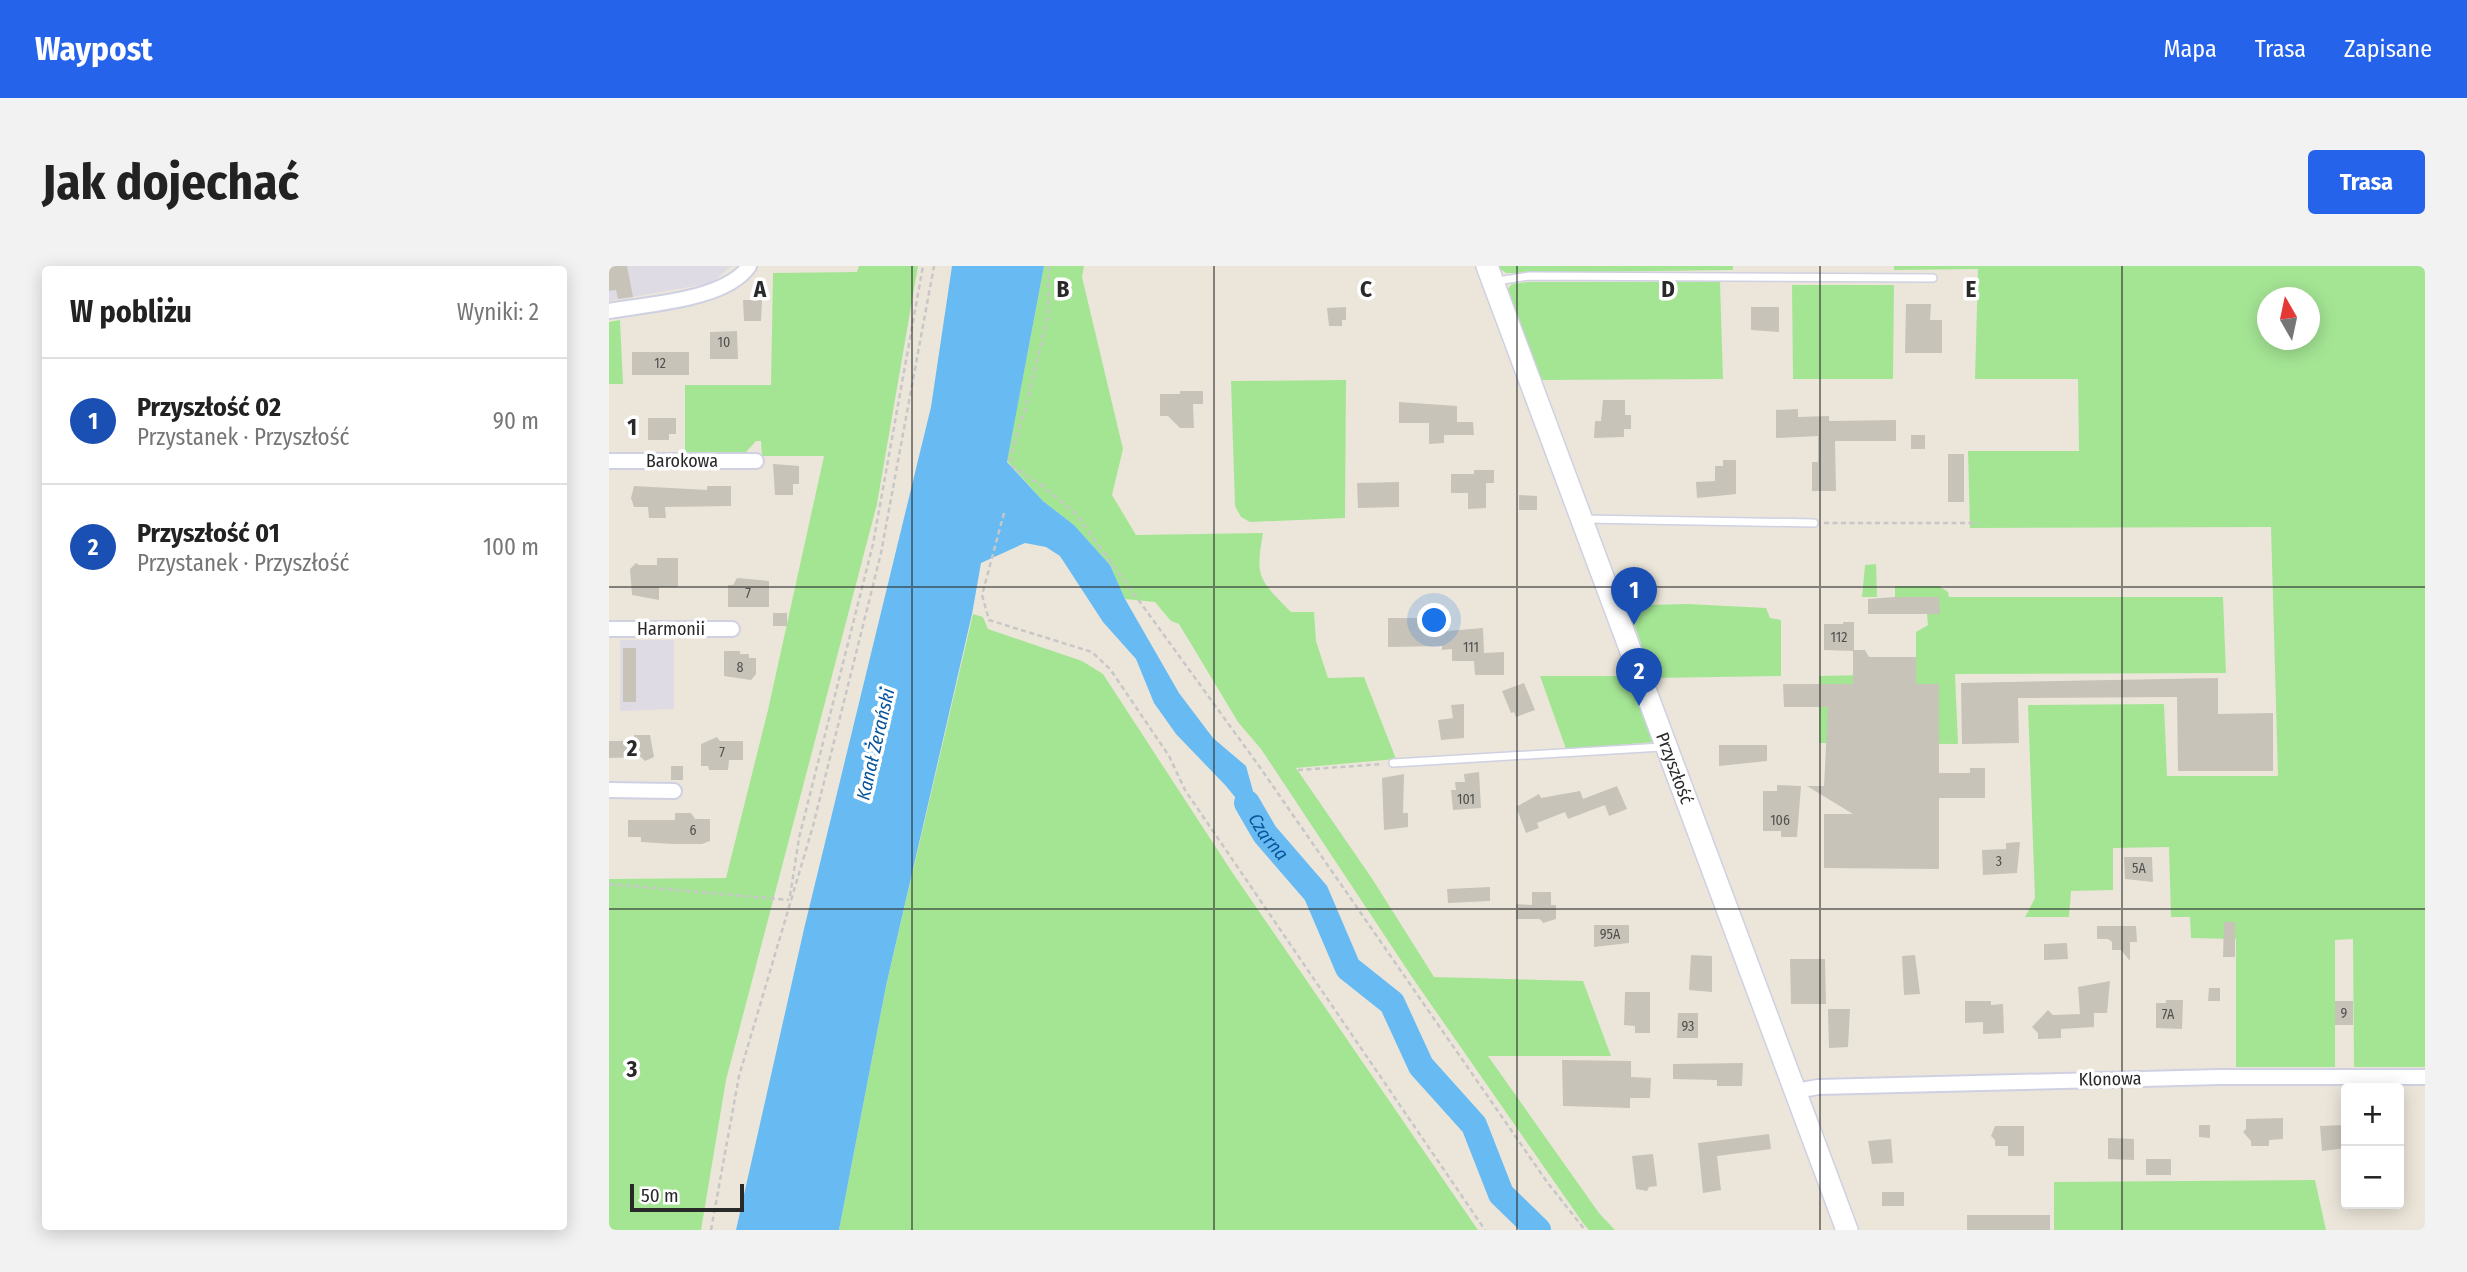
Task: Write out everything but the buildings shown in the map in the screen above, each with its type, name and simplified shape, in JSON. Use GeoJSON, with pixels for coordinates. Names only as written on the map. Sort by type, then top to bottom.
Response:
{"type":"FeatureCollection","features":[{"type":"Feature","properties":{"kind":"street"},"geometry":{"type":"LineString","coordinates":[[609,311],[709,292],[733,282],[749,266]]}},
{"type":"Feature","properties":{"kind":"street","name":"Przyszłość"},"geometry":{"type":"LineString","coordinates":[[1490,274],[1847,1230]]}},
{"type":"Feature","properties":{"kind":"street","name":"Barokowa"},"geometry":{"type":"LineString","coordinates":[[609,461],[756,461]]}},
{"type":"Feature","properties":{"kind":"street","name":"Harmonii"},"geometry":{"type":"LineString","coordinates":[[609,629],[732,629]]}},
{"type":"Feature","properties":{"kind":"street"},"geometry":{"type":"LineString","coordinates":[[609,790],[674,791]]}},
{"type":"Feature","properties":{"kind":"street","name":"Klonowa"},"geometry":{"type":"LineString","coordinates":[[1796,1091],[1818,1087],[2193,1077],[2425,1077]]}},
{"type":"Feature","properties":{"kind":"lane"},"geometry":{"type":"LineString","coordinates":[[1490,274],[1933,278]]}},
{"type":"Feature","properties":{"kind":"lane"},"geometry":{"type":"LineString","coordinates":[[1583,520],[1814,523]]}},
{"type":"Feature","properties":{"kind":"lane"},"geometry":{"type":"LineString","coordinates":[[1393,763],[1667,747]]}},
{"type":"Feature","properties":{"kind":"path"},"geometry":{"type":"LineString","coordinates":[[789,900],[799,838],[873,544],[923,266]]}},
{"type":"Feature","properties":{"kind":"path"},"geometry":{"type":"LineString","coordinates":[[711,1230],[739,1076],[813,826],[881,553],[934,266]]}},
{"type":"Feature","properties":{"kind":"path"},"geometry":{"type":"LineString","coordinates":[[1049,266],[1048,315],[1011,455],[1012,466],[1076,514],[1259,766],[1546,1181],[1585,1230]]}},
{"type":"Feature","properties":{"kind":"path"},"geometry":{"type":"LineString","coordinates":[[1005,513],[993,558],[986,571],[982,595],[989,620],[1092,652],[1110,669],[1169,756],[1185,790],[1485,1230]]}},
{"type":"Feature","properties":{"kind":"path"},"geometry":{"type":"LineString","coordinates":[[1814,523],[1978,523]]}},
{"type":"Feature","properties":{"kind":"path"},"geometry":{"type":"LineString","coordinates":[[1298,770],[1393,763]]}},
{"type":"Feature","properties":{"kind":"path"},"geometry":{"type":"LineString","coordinates":[[609,884],[789,900]]}},
{"type":"Feature","properties":{"kind":"shaded area"},"geometry":{"type":"Polygon","coordinates":[[[609,266],[731,266],[712,283],[609,301],[609,266]]]}},
{"type":"Feature","properties":{"kind":"shaded area"},"geometry":{"type":"Polygon","coordinates":[[[620,640],[674,640],[674,709],[620,711],[620,640]]]}},
{"type":"Feature","properties":{"kind":"green space"},"geometry":{"type":"Polygon","coordinates":[[[859,266],[918,266],[877,504],[726,1080],[701,1230],[609,1230],[609,879],[726,878],[768,710],[824,456],[762,456],[761,441],[756,441],[746,452],[685,452],[685,385],[771,385],[773,273],[857,272],[859,266]]]}},
{"type":"Feature","properties":{"kind":"green space"},"geometry":{"type":"Polygon","coordinates":[[[1044,266],[1084,266],[1082,277],[1123,449],[1112,495],[1136,535],[1263,533],[1259,560],[1262,577],[1291,612],[1314,612],[1316,641],[1328,678],[1364,677],[1396,759],[1296,768],[1373,880],[1434,977],[1583,981],[1611,1056],[1488,1056],[1599,1213],[1615,1230],[1589,1230],[1583,1223],[1414,980],[1261,749],[1238,722],[1179,624],[1171,621],[1155,602],[1125,599],[1110,565],[1074,525],[1043,501],[1007,461],[1044,266]]]}},
{"type":"Feature","properties":{"kind":"green space"},"geometry":{"type":"Polygon","coordinates":[[[1496,266],[1733,266],[1733,270],[1506,273],[1496,266]]]}},
{"type":"Feature","properties":{"kind":"green space"},"geometry":{"type":"Polygon","coordinates":[[[1894,266],[2425,266],[2425,1067],[2354,1067],[2353,939],[2335,940],[2335,1067],[2236,1067],[2236,939],[2191,938],[2190,917],[2171,917],[2169,847],[2113,848],[2113,890],[2071,891],[2069,917],[2025,917],[2035,898],[2028,705],[2164,704],[2167,776],[2278,776],[2271,527],[1970,528],[1968,451],[2079,451],[2078,379],[1975,379],[1978,269],[1894,270],[1894,266]]]}},
{"type":"Feature","properties":{"kind":"green space"},"geometry":{"type":"Polygon","coordinates":[[[1720,282],[1723,379],[1539,380],[1507,290],[1512,284],[1720,282]]]}},
{"type":"Feature","properties":{"kind":"green space"},"geometry":{"type":"Polygon","coordinates":[[[1792,285],[1894,285],[1893,379],[1793,379],[1792,285]]]}},
{"type":"Feature","properties":{"kind":"green space"},"geometry":{"type":"Polygon","coordinates":[[[620,320],[623,384],[609,384],[609,322],[620,320]]]}},
{"type":"Feature","properties":{"kind":"green space"},"geometry":{"type":"Polygon","coordinates":[[[1346,380],[1345,518],[1250,522],[1241,517],[1235,506],[1231,381],[1346,380]]]}},
{"type":"Feature","properties":{"kind":"green space"},"geometry":{"type":"Polygon","coordinates":[[[1876,564],[1877,597],[1862,597],[1865,565],[1876,564]]]}},
{"type":"Feature","properties":{"kind":"green space"},"geometry":{"type":"Polygon","coordinates":[[[1895,586],[1939,586],[1948,592],[1949,597],[2223,597],[2226,673],[1955,674],[1958,744],[1819,743],[1819,676],[1916,674],[1916,632],[1928,625],[1927,614],[1939,614],[1939,597],[1895,597],[1895,586]]]}},
{"type":"Feature","properties":{"kind":"green space"},"geometry":{"type":"Polygon","coordinates":[[[1644,605],[1766,608],[1770,618],[1781,620],[1781,676],[1653,678],[1630,612],[1644,605]]]}},
{"type":"Feature","properties":{"kind":"green space"},"geometry":{"type":"Polygon","coordinates":[[[973,614],[983,617],[988,629],[1082,661],[1103,674],[1232,872],[1478,1230],[839,1230],[886,986],[973,614]]]}},
{"type":"Feature","properties":{"kind":"green space"},"geometry":{"type":"Polygon","coordinates":[[[1540,676],[1631,676],[1655,742],[1566,749],[1540,676]]]}},
{"type":"Feature","properties":{"kind":"green space"},"geometry":{"type":"Polygon","coordinates":[[[2315,1180],[2326,1230],[2054,1230],[2054,1182],[2315,1180]]]}},
{"type":"Feature","properties":{"kind":"water","name":"Kanał Żerański"},"geometry":{"type":"Polygon","coordinates":[[[952,266],[1044,266],[1007,462],[1043,501],[1074,525],[1110,565],[1125,599],[1179,693],[1213,738],[1246,766],[1265,834],[1226,786],[1176,734],[1154,703],[1136,659],[1103,622],[1060,556],[1046,547],[1025,543],[981,563],[972,614],[886,986],[839,1230],[736,1230],[804,929],[931,407],[952,266]]]}},
{"type":"Feature","properties":{"kind":"waterway","name":"Czarna"},"geometry":{"type":"LineString","coordinates":[[1247,803],[1265,834],[1316,893],[1348,968],[1392,1003],[1421,1066],[1474,1125],[1501,1194],[1538,1230]]}},
{"type":"Feature","properties":{"kind":"place","name":"Przyszłość 02"},"geometry":{"type":"Point","coordinates":[1634,625]}},
{"type":"Feature","properties":{"kind":"place","name":"Przyszłość 01"},"geometry":{"type":"Point","coordinates":[1639,706]}}]}
